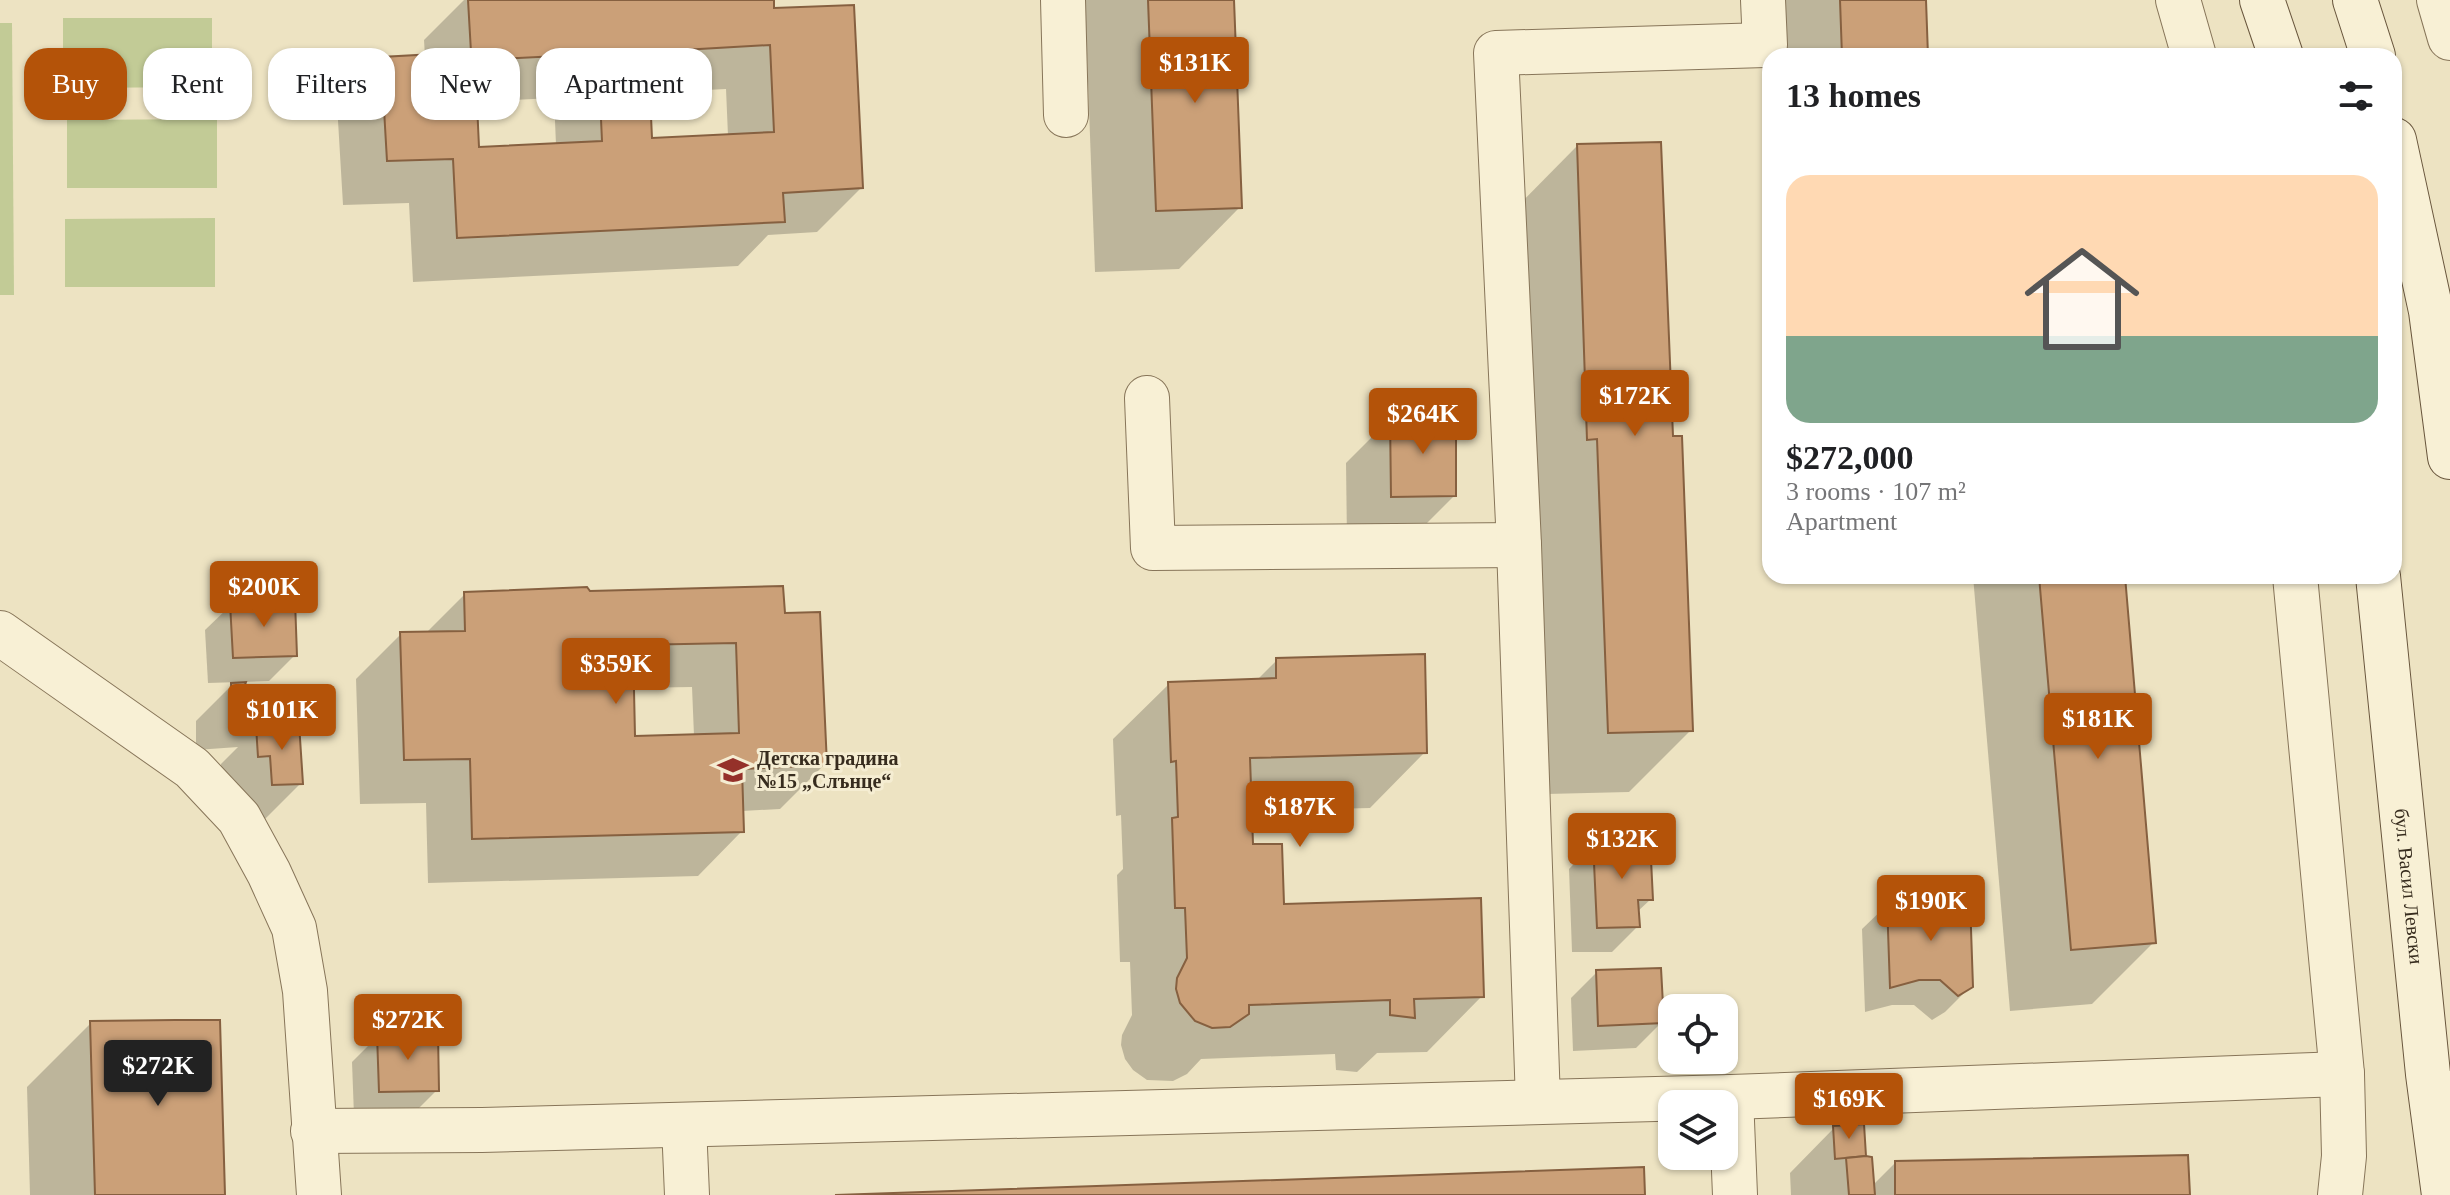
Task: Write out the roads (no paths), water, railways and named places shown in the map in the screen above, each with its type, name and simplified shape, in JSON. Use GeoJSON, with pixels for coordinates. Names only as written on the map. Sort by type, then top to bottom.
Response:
{"type":"FeatureCollection","features":[{"type":"Feature","properties":{"kind":"street"},"geometry":{"type":"LineString","coordinates":[[1063,0],[1066,115]]}},
{"type":"Feature","properties":{"kind":"street"},"geometry":{"type":"LineString","coordinates":[[1538,1102],[1519,545],[1496,53],[1765,45],[1763,0]]}},
{"type":"Feature","properties":{"kind":"street"},"geometry":{"type":"LineString","coordinates":[[2178,0],[2192,48]]}},
{"type":"Feature","properties":{"kind":"street"},"geometry":{"type":"LineString","coordinates":[[2262,0],[2278,48]]}},
{"type":"Feature","properties":{"kind":"street"},"geometry":{"type":"LineString","coordinates":[[2355,0],[2370,48]]}},
{"type":"Feature","properties":{"kind":"street"},"geometry":{"type":"LineString","coordinates":[[2439,0],[2450,38]]}},
{"type":"Feature","properties":{"kind":"street"},"geometry":{"type":"LineString","coordinates":[[2402,177],[2431,311],[2450,457]]}},
{"type":"Feature","properties":{"kind":"street"},"geometry":{"type":"LineString","coordinates":[[1147,398],[1153,548],[1519,545]]}},
{"type":"Feature","properties":{"kind":"street"},"geometry":{"type":"LineString","coordinates":[[2296,584],[2342,1074],[2344,1156],[2340,1195]]}},
{"type":"Feature","properties":{"kind":"street","name":"бул. Васил Левски"},"geometry":{"type":"LineString","coordinates":[[2379,584],[2425,1043],[2444,1195]]}},
{"type":"Feature","properties":{"kind":"street"},"geometry":{"type":"LineString","coordinates":[[0,633],[192,768],[239,818],[294,928],[305,991],[319,1195]]}},
{"type":"Feature","properties":{"kind":"street"},"geometry":{"type":"LineString","coordinates":[[1738,1097],[2342,1074]]}},
{"type":"Feature","properties":{"kind":"street"},"geometry":{"type":"LineString","coordinates":[[313,1131],[482,1130],[1658,1099]]}},
{"type":"Feature","properties":{"kind":"street"},"geometry":{"type":"LineString","coordinates":[[684,1125],[687,1195]]}},
{"type":"Feature","properties":{"kind":"street"},"geometry":{"type":"LineString","coordinates":[[1734,1170],[1735,1195]]}},
{"type":"Feature","properties":{"kind":"place","name":"Детска градина №15 „Слънце“"},"geometry":{"type":"Point","coordinates":[733,770]}}]}
